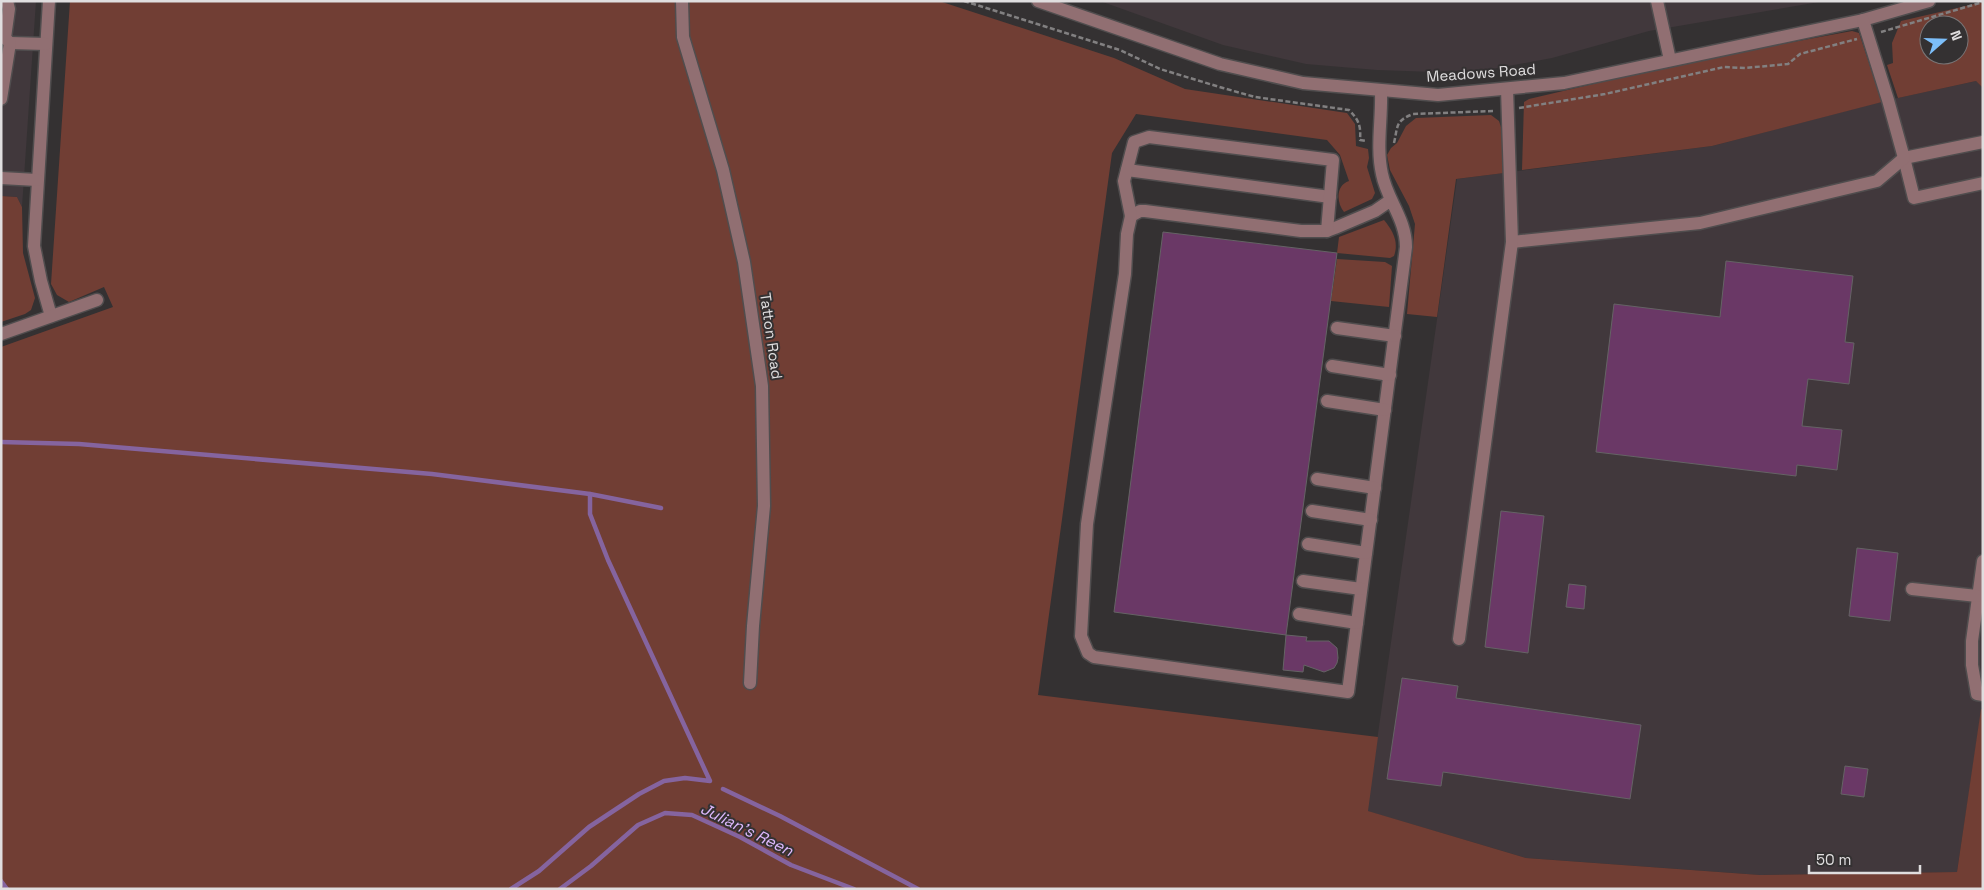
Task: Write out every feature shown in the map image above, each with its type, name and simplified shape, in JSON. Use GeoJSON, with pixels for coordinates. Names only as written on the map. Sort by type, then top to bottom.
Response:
{"type":"FeatureCollection","features":[{"type":"Feature","properties":{"kind":"street"},"geometry":{"type":"LineString","coordinates":[[7,1],[9,9],[5,38],[10,43],[46,44]]}},
{"type":"Feature","properties":{"kind":"street"},"geometry":{"type":"LineString","coordinates":[[48,1],[34,246],[40,281],[51,316]]}},
{"type":"Feature","properties":{"kind":"street","name":"Tatton Road"},"geometry":{"type":"LineString","coordinates":[[682,1],[684,37],[724,170],[744,262],[762,386],[764,506],[753,626],[750,683]]}},
{"type":"Feature","properties":{"kind":"street","name":"Meadows Road"},"geometry":{"type":"LineString","coordinates":[[1038,1],[1220,64],[1303,84],[1382,92],[1438,95],[1564,83],[1863,20],[1930,1]]}},
{"type":"Feature","properties":{"kind":"street"},"geometry":{"type":"LineString","coordinates":[[1657,1],[1670,60]]}},
{"type":"Feature","properties":{"kind":"street"},"geometry":{"type":"LineString","coordinates":[[1863,20],[1914,198],[1983,183]]}},
{"type":"Feature","properties":{"kind":"street"},"geometry":{"type":"LineString","coordinates":[[1,99],[10,43]]}},
{"type":"Feature","properties":{"kind":"street"},"geometry":{"type":"LineString","coordinates":[[1459,639],[1512,242],[1507,89]]}},
{"type":"Feature","properties":{"kind":"street"},"geometry":{"type":"LineString","coordinates":[[1327,231],[1333,160],[1149,137],[1134,142],[1124,181],[1132,216],[1127,234],[1125,274],[1087,524],[1081,636],[1088,653],[1094,657],[1348,692],[1406,258],[1406,235],[1382,175],[1380,162],[1382,92]]}},
{"type":"Feature","properties":{"kind":"street"},"geometry":{"type":"LineString","coordinates":[[1512,242],[1700,223],[1877,181],[1904,158],[1983,142]]}},
{"type":"Feature","properties":{"kind":"street"},"geometry":{"type":"LineString","coordinates":[[1127,170],[1330,197]]}},
{"type":"Feature","properties":{"kind":"street"},"geometry":{"type":"LineString","coordinates":[[1,178],[37,180]]}},
{"type":"Feature","properties":{"kind":"street"},"geometry":{"type":"LineString","coordinates":[[1132,216],[1140,211],[1145,211],[1301,231],[1327,231],[1374,211],[1391,200]]}},
{"type":"Feature","properties":{"kind":"street"},"geometry":{"type":"LineString","coordinates":[[1,334],[97,300]]}},
{"type":"Feature","properties":{"kind":"street"},"geometry":{"type":"LineString","coordinates":[[1337,328],[1395,336]]}},
{"type":"Feature","properties":{"kind":"street"},"geometry":{"type":"LineString","coordinates":[[1332,366],[1390,374]]}},
{"type":"Feature","properties":{"kind":"street"},"geometry":{"type":"LineString","coordinates":[[1327,401],[1385,410]]}},
{"type":"Feature","properties":{"kind":"street"},"geometry":{"type":"LineString","coordinates":[[1317,479],[1375,488]]}},
{"type":"Feature","properties":{"kind":"street"},"geometry":{"type":"LineString","coordinates":[[1312,511],[1371,520]]}},
{"type":"Feature","properties":{"kind":"street"},"geometry":{"type":"LineString","coordinates":[[1308,544],[1366,553]]}},
{"type":"Feature","properties":{"kind":"street"},"geometry":{"type":"LineString","coordinates":[[1983,561],[1977,596],[1972,665],[1977,694],[1983,695]]}},
{"type":"Feature","properties":{"kind":"street"},"geometry":{"type":"LineString","coordinates":[[1303,581],[1361,590]]}},
{"type":"Feature","properties":{"kind":"street"},"geometry":{"type":"LineString","coordinates":[[1912,590],[1977,596]]}},
{"type":"Feature","properties":{"kind":"street"},"geometry":{"type":"LineString","coordinates":[[1299,614],[1357,623]]}},
{"type":"Feature","properties":{"kind":"path"},"geometry":{"type":"LineString","coordinates":[[964,1],[1120,50],[1160,69],[1223,88],[1255,97],[1349,110],[1361,126],[1360,140]]}},
{"type":"Feature","properties":{"kind":"path"},"geometry":{"type":"LineString","coordinates":[[1394,143],[1398,123],[1404,117],[1413,114],[1508,110],[1605,94],[1724,66],[1745,68],[1788,64],[1800,54],[1983,2]]}},
{"type":"Feature","properties":{"kind":"shaded area"},"geometry":{"type":"Polygon","coordinates":[[[1,1],[36,1],[22,207],[17,197],[1,196],[1,1]]]}},
{"type":"Feature","properties":{"kind":"shaded area"},"geometry":{"type":"Polygon","coordinates":[[[70,1],[939,1],[1114,58],[1185,89],[1347,113],[1355,124],[1356,146],[1368,149],[1367,167],[1375,193],[1372,199],[1344,212],[1341,208],[1339,194],[1342,186],[1349,181],[1340,155],[1327,140],[1136,114],[1112,153],[1038,695],[1378,737],[1368,811],[1526,858],[1760,875],[1957,872],[1981,709],[1983,710],[1983,889],[1,889],[1,347],[113,307],[104,287],[69,302],[57,295],[51,284],[70,1]]]}},
{"type":"Feature","properties":{"kind":"shaded area"},"geometry":{"type":"Polygon","coordinates":[[[1100,1],[1825,1],[1649,31],[1552,58],[1492,69],[1434,72],[1377,70],[1306,64],[1223,45],[1100,1]]]}},
{"type":"Feature","properties":{"kind":"shaded area"},"geometry":{"type":"Polygon","coordinates":[[[1983,2],[1983,88],[1976,81],[1898,98],[1887,65],[1893,63],[1892,43],[1901,21],[1919,17],[1919,65],[1969,65],[1969,15],[1927,15],[1983,2]]]}},
{"type":"Feature","properties":{"kind":"shaded area"},"geometry":{"type":"Polygon","coordinates":[[[1852,31],[1859,33],[1882,102],[1712,146],[1522,170],[1524,102],[1529,99],[1695,60],[1852,31]]]}},
{"type":"Feature","properties":{"kind":"shaded area"},"geometry":{"type":"Polygon","coordinates":[[[1976,81],[1983,88],[1983,700],[1957,872],[1760,875],[1526,858],[1367,811],[1457,179],[1712,146],[1888,100],[1976,81]]]}},
{"type":"Feature","properties":{"kind":"shaded area"},"geometry":{"type":"Polygon","coordinates":[[[1491,115],[1499,121],[1502,130],[1504,173],[1456,179],[1437,317],[1407,314],[1415,224],[1409,206],[1390,170],[1387,155],[1397,143],[1406,126],[1416,118],[1491,115]]]}},
{"type":"Feature","properties":{"kind":"shaded area"},"geometry":{"type":"Polygon","coordinates":[[[1,196],[17,197],[22,207],[23,253],[35,298],[31,310],[1,322],[1,196]]]}},
{"type":"Feature","properties":{"kind":"shaded area"},"geometry":{"type":"Polygon","coordinates":[[[1384,220],[1394,237],[1396,246],[1394,256],[1390,258],[1337,253],[1339,237],[1384,220]]]}},
{"type":"Feature","properties":{"kind":"shaded area"},"geometry":{"type":"Polygon","coordinates":[[[1337,259],[1385,262],[1392,266],[1389,307],[1331,301],[1337,259]]]}},
{"type":"Feature","properties":{"kind":"building"},"geometry":{"type":"Polygon","coordinates":[[[1163,232],[1337,253],[1286,635],[1114,612],[1163,232]]]}},
{"type":"Feature","properties":{"kind":"building"},"geometry":{"type":"Polygon","coordinates":[[[1726,261],[1853,276],[1845,342],[1854,343],[1849,384],[1808,379],[1802,426],[1842,430],[1837,470],[1797,465],[1796,476],[1596,452],[1614,304],[1720,317],[1726,261]]]}},
{"type":"Feature","properties":{"kind":"building"},"geometry":{"type":"Polygon","coordinates":[[[1501,511],[1544,516],[1528,653],[1485,647],[1501,511]]]}},
{"type":"Feature","properties":{"kind":"building"},"geometry":{"type":"Polygon","coordinates":[[[1857,548],[1898,553],[1890,621],[1849,616],[1857,548]]]}},
{"type":"Feature","properties":{"kind":"building"},"geometry":{"type":"Polygon","coordinates":[[[1569,584],[1586,586],[1584,609],[1566,607],[1569,584]]]}},
{"type":"Feature","properties":{"kind":"building"},"geometry":{"type":"Polygon","coordinates":[[[1286,635],[1307,637],[1306,641],[1329,641],[1337,648],[1338,658],[1334,668],[1324,672],[1304,665],[1303,672],[1283,670],[1286,635]]]}},
{"type":"Feature","properties":{"kind":"building"},"geometry":{"type":"Polygon","coordinates":[[[1402,678],[1458,686],[1456,698],[1641,725],[1630,799],[1443,772],[1441,786],[1387,779],[1402,678]]]}},
{"type":"Feature","properties":{"kind":"building"},"geometry":{"type":"Polygon","coordinates":[[[1845,766],[1868,769],[1864,797],[1841,794],[1845,766]]]}},
{"type":"Feature","properties":{"kind":"waterway"},"geometry":{"type":"LineString","coordinates":[[1,442],[79,444],[432,474],[590,494],[661,508]]}},
{"type":"Feature","properties":{"kind":"waterway"},"geometry":{"type":"LineString","coordinates":[[511,889],[539,871],[589,827],[639,794],[664,781],[685,778],[710,781],[608,560],[590,514],[590,494]]}},
{"type":"Feature","properties":{"kind":"waterway"},"geometry":{"type":"LineString","coordinates":[[723,789],[780,816],[918,889]]}},
{"type":"Feature","properties":{"kind":"waterway","name":"Julian's Reen"},"geometry":{"type":"LineString","coordinates":[[560,889],[591,866],[638,825],[665,813],[692,815],[740,837],[791,865],[854,889]]}},
{"type":"Feature","properties":{"kind":"waterway"},"geometry":{"type":"LineString","coordinates":[[1,881],[7,889]]}}]}
